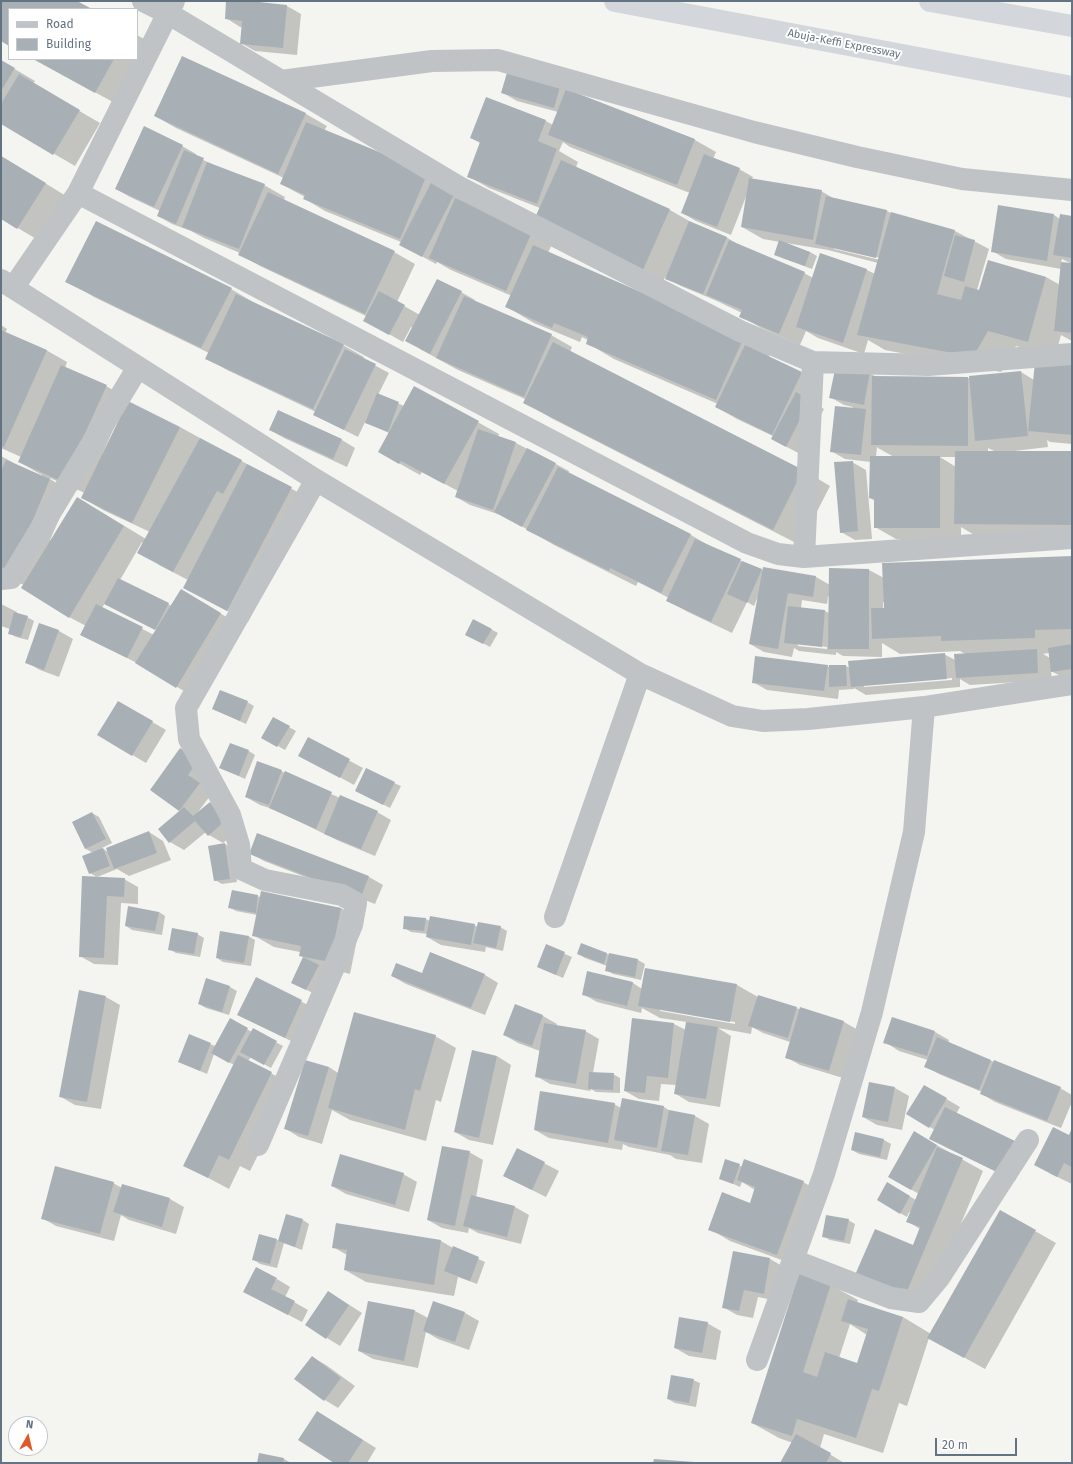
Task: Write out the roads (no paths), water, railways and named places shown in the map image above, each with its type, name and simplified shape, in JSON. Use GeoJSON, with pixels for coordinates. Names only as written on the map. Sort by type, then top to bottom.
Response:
{"type":"FeatureCollection","features":[{"type":"Feature","properties":{"kind":"highway","name":"Abuja-Keffi Expressway"},"geometry":{"type":"LineString","coordinates":[[615,1],[1072,87]]}},
{"type":"Feature","properties":{"kind":"highway"},"geometry":{"type":"LineString","coordinates":[[930,1],[1072,26]]}},
{"type":"Feature","properties":{"kind":"street"},"geometry":{"type":"LineString","coordinates":[[143,1],[172,7],[281,81],[459,187],[740,331],[813,362],[928,365],[1072,354]]}},
{"type":"Feature","properties":{"kind":"street"},"geometry":{"type":"LineString","coordinates":[[172,7],[78,193],[7,284],[316,480],[640,674],[732,716],[763,722],[808,719],[924,707],[1072,684]]}},
{"type":"Feature","properties":{"kind":"street"},"geometry":{"type":"LineString","coordinates":[[281,81],[432,61],[498,60],[754,132],[857,157],[962,179],[1072,190]]}},
{"type":"Feature","properties":{"kind":"street"},"geometry":{"type":"LineString","coordinates":[[78,193],[747,543],[778,554],[804,557],[1072,538]]}},
{"type":"Feature","properties":{"kind":"street"},"geometry":{"type":"LineString","coordinates":[[804,557],[813,362]]}},
{"type":"Feature","properties":{"kind":"street"},"geometry":{"type":"LineString","coordinates":[[1,579],[11,578],[138,367]]}},
{"type":"Feature","properties":{"kind":"street"},"geometry":{"type":"LineString","coordinates":[[258,1145],[352,925],[356,903],[342,895],[265,880],[241,869],[239,844],[230,816],[189,739],[186,708],[316,480]]}},
{"type":"Feature","properties":{"kind":"street"},"geometry":{"type":"LineString","coordinates":[[555,917],[640,674]]}},
{"type":"Feature","properties":{"kind":"street"},"geometry":{"type":"LineString","coordinates":[[757,1360],[829,1159],[872,1012],[914,832],[924,707]]}},
{"type":"Feature","properties":{"kind":"street"},"geometry":{"type":"LineString","coordinates":[[793,1260],[891,1298],[919,1302],[940,1278],[1028,1140]]}}]}
